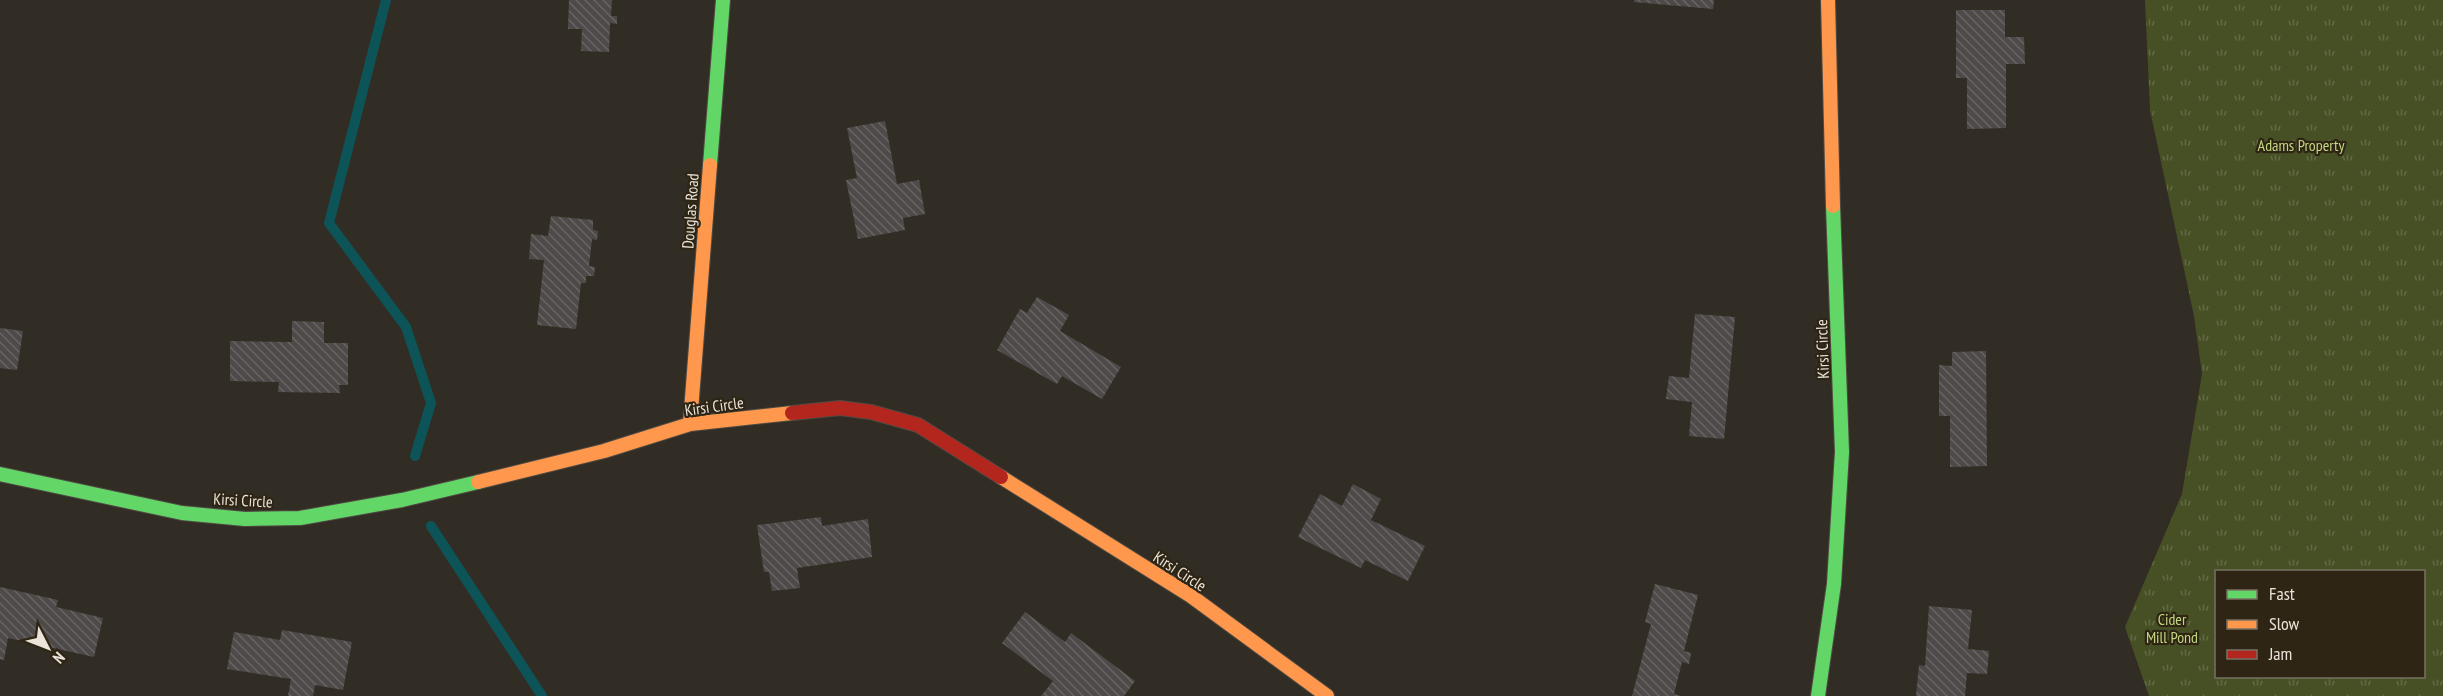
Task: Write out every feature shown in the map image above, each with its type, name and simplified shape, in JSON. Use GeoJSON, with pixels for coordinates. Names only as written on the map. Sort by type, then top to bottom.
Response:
{"type":"FeatureCollection","features":[{"type":"Feature","properties":{"kind":"street","name":"Douglas Road"},"geometry":{"type":"LineString","coordinates":[[690,424],[723,0]]}},
{"type":"Feature","properties":{"kind":"street","name":"Kirsi Circle"},"geometry":{"type":"LineString","coordinates":[[1818,696],[1834,584],[1842,452],[1829,99],[1828,0]]}},
{"type":"Feature","properties":{"kind":"street","name":"Kirsi Circle"},"geometry":{"type":"LineString","coordinates":[[0,474],[182,513],[244,519],[300,518],[402,500],[526,471],[604,451],[690,424],[840,408],[871,412],[918,425],[1191,596],[1328,696]]}},
{"type":"Feature","properties":{"kind":"green space","name":"Adams Property"},"geometry":{"type":"Polygon","coordinates":[[[2145,0],[2443,0],[2443,696],[2149,696],[2125,627],[2182,494],[2202,374],[2194,316],[2150,110],[2145,0]]]}},
{"type":"Feature","properties":{"kind":"building"},"geometry":{"type":"Polygon","coordinates":[[[569,0],[612,0],[611,16],[617,16],[617,24],[610,23],[609,52],[581,51],[582,29],[568,29],[569,0]]]}},
{"type":"Feature","properties":{"kind":"building"},"geometry":{"type":"Polygon","coordinates":[[[1634,0],[1714,0],[1713,9],[1634,2],[1634,0]]]}},
{"type":"Feature","properties":{"kind":"building"},"geometry":{"type":"Polygon","coordinates":[[[1956,10],[2005,10],[2005,37],[2024,37],[2025,64],[2006,64],[2006,128],[1967,129],[1967,78],[1956,78],[1956,10]]]}},
{"type":"Feature","properties":{"kind":"building"},"geometry":{"type":"Polygon","coordinates":[[[885,121],[897,184],[919,180],[925,214],[903,218],[905,230],[858,239],[846,180],[857,178],[847,128],[885,121]]]}},
{"type":"Feature","properties":{"kind":"building"},"geometry":{"type":"Polygon","coordinates":[[[551,216],[593,220],[593,230],[598,231],[597,240],[592,239],[589,266],[595,267],[594,276],[586,276],[586,283],[581,283],[576,329],[537,325],[544,260],[529,259],[531,234],[548,236],[551,216]]]}},
{"type":"Feature","properties":{"kind":"building"},"geometry":{"type":"Polygon","coordinates":[[[1037,297],[1069,315],[1060,331],[1121,367],[1102,399],[1062,376],[1057,384],[997,350],[1020,309],[1027,313],[1037,297]]]}},
{"type":"Feature","properties":{"kind":"building"},"geometry":{"type":"Polygon","coordinates":[[[1695,314],[1735,317],[1724,439],[1689,436],[1692,402],[1666,399],[1669,376],[1689,378],[1695,314]]]}},
{"type":"Feature","properties":{"kind":"building"},"geometry":{"type":"Polygon","coordinates":[[[292,321],[324,322],[324,343],[348,343],[348,385],[339,385],[340,393],[278,392],[279,382],[230,381],[230,341],[292,342],[292,321]]]}},
{"type":"Feature","properties":{"kind":"building"},"geometry":{"type":"Polygon","coordinates":[[[0,328],[23,331],[17,370],[0,368],[0,328]]]}},
{"type":"Feature","properties":{"kind":"building"},"geometry":{"type":"Polygon","coordinates":[[[1986,351],[1987,466],[1950,467],[1950,416],[1939,416],[1939,365],[1952,366],[1952,352],[1986,351]]]}},
{"type":"Feature","properties":{"kind":"building"},"geometry":{"type":"Polygon","coordinates":[[[1353,484],[1381,499],[1371,520],[1425,546],[1408,581],[1365,560],[1361,568],[1298,537],[1320,494],[1342,506],[1353,484]]]}},
{"type":"Feature","properties":{"kind":"building"},"geometry":{"type":"Polygon","coordinates":[[[821,517],[822,526],[868,519],[872,557],[797,568],[800,588],[772,591],[769,572],[764,572],[757,525],[821,517]]]}},
{"type":"Feature","properties":{"kind":"building"},"geometry":{"type":"Polygon","coordinates":[[[1655,584],[1698,595],[1684,651],[1691,653],[1689,664],[1682,662],[1674,694],[1681,696],[1632,696],[1651,624],[1645,622],[1655,584]]]}},
{"type":"Feature","properties":{"kind":"building"},"geometry":{"type":"Polygon","coordinates":[[[0,587],[58,600],[56,607],[103,618],[94,657],[8,638],[4,660],[0,659],[0,587]]]}},
{"type":"Feature","properties":{"kind":"building"},"geometry":{"type":"Polygon","coordinates":[[[1929,606],[1972,610],[1968,649],[1989,651],[1987,674],[1967,673],[1965,696],[1916,696],[1919,665],[1925,666],[1929,606]]]}},
{"type":"Feature","properties":{"kind":"building"},"geometry":{"type":"Polygon","coordinates":[[[1025,612],[1065,642],[1071,633],[1135,681],[1124,696],[1041,696],[1053,681],[1002,643],[1025,612]]]}},
{"type":"Feature","properties":{"kind":"building"},"geometry":{"type":"Polygon","coordinates":[[[282,630],[352,642],[343,690],[315,685],[313,696],[288,696],[291,679],[227,669],[234,632],[280,640],[282,630]]]}},
{"type":"Feature","properties":{"kind":"waterway"},"geometry":{"type":"LineString","coordinates":[[386,0],[329,223],[406,327],[431,403],[415,456]]}},
{"type":"Feature","properties":{"kind":"waterway"},"geometry":{"type":"LineString","coordinates":[[431,526],[542,696]]}},
{"type":"Feature","properties":{"kind":"traffic: fast"},"geometry":{"type":"LineString","coordinates":[[710,165],[723,0]]}},
{"type":"Feature","properties":{"kind":"traffic: fast"},"geometry":{"type":"LineString","coordinates":[[1818,696],[1834,584],[1842,452],[1833,206]]}},
{"type":"Feature","properties":{"kind":"traffic: fast"},"geometry":{"type":"LineString","coordinates":[[0,474],[182,513],[245,519],[300,518],[402,500],[478,482]]}},
{"type":"Feature","properties":{"kind":"traffic: slow"},"geometry":{"type":"LineString","coordinates":[[1828,0],[1833,206]]}},
{"type":"Feature","properties":{"kind":"traffic: slow"},"geometry":{"type":"LineString","coordinates":[[690,424],[710,165]]}},
{"type":"Feature","properties":{"kind":"traffic: slow"},"geometry":{"type":"LineString","coordinates":[[478,482],[604,451],[690,424],[792,413]]}},
{"type":"Feature","properties":{"kind":"traffic: slow"},"geometry":{"type":"LineString","coordinates":[[1001,477],[1191,596],[1327,696]]}},
{"type":"Feature","properties":{"kind":"traffic: jam"},"geometry":{"type":"LineString","coordinates":[[792,413],[840,408],[871,412],[918,425],[1001,477]]}},
{"type":"Feature","properties":{"kind":"park label","name":"Cider Mill Pond"},"geometry":{"type":"Point","coordinates":[2172,628]}}]}
